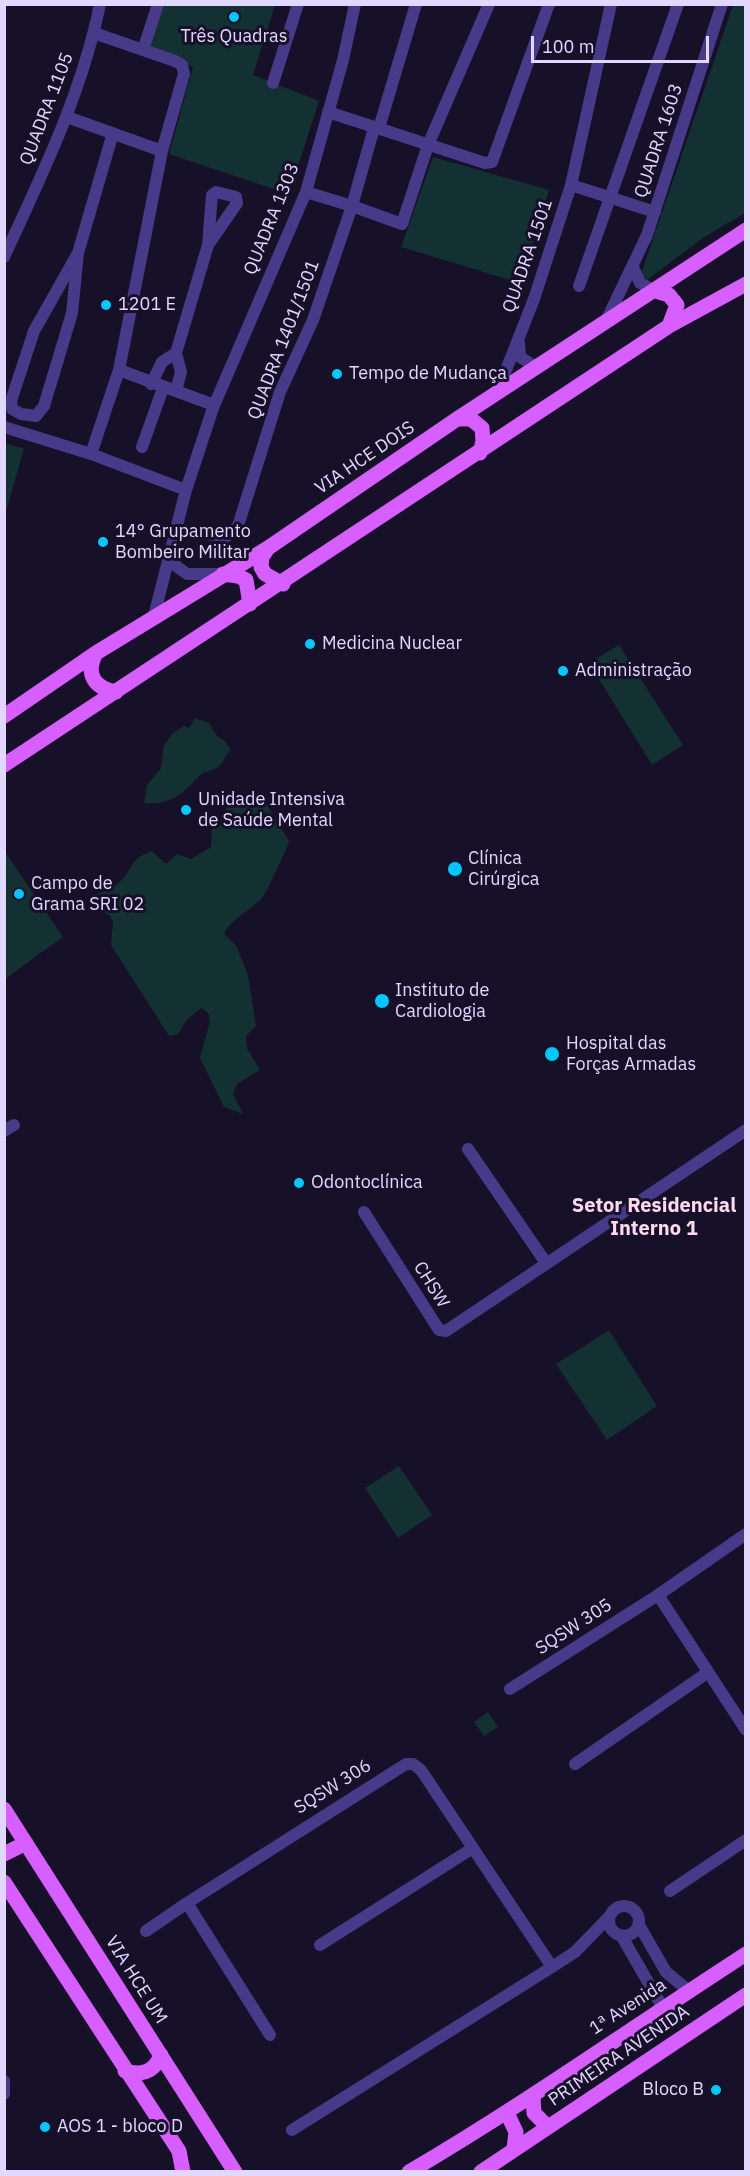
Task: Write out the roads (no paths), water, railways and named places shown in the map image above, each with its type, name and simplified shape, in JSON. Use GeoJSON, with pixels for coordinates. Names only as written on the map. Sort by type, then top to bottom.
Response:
{"type":"FeatureCollection","features":[{"type":"Feature","properties":{"kind":"main road","name":"VIA HCE DOIS"},"geometry":{"type":"LineString","coordinates":[[4,716],[96,653],[268,548],[457,418],[656,291],[746,230]]}},
{"type":"Feature","properties":{"kind":"main road"},"geometry":{"type":"LineString","coordinates":[[4,765],[283,584],[669,326],[746,284]]}},
{"type":"Feature","properties":{"kind":"main road"},"geometry":{"type":"LineString","coordinates":[[656,291],[669,295],[677,305],[669,326]]}},
{"type":"Feature","properties":{"kind":"main road"},"geometry":{"type":"LineString","coordinates":[[457,418],[471,419],[482,428],[483,441],[480,453]]}},
{"type":"Feature","properties":{"kind":"main road"},"geometry":{"type":"LineString","coordinates":[[268,548],[262,557],[261,567],[265,574],[283,584]]}},
{"type":"Feature","properties":{"kind":"main road"},"geometry":{"type":"LineString","coordinates":[[223,574],[238,576],[246,580],[250,604]]}},
{"type":"Feature","properties":{"kind":"main road"},"geometry":{"type":"LineString","coordinates":[[96,653],[91,666],[93,680],[104,690],[116,692]]}},
{"type":"Feature","properties":{"kind":"main road","name":"VIA HCE UM"},"geometry":{"type":"LineString","coordinates":[[7,1821],[26,1844],[235,2172]]}},
{"type":"Feature","properties":{"kind":"main road"},"geometry":{"type":"LineString","coordinates":[[4,1854],[26,1844]]}},
{"type":"Feature","properties":{"kind":"main road"},"geometry":{"type":"LineString","coordinates":[[4,1882],[179,2151],[183,2172]]}},
{"type":"Feature","properties":{"kind":"main road","name":"1ª Avenida"},"geometry":{"type":"LineString","coordinates":[[533,2096],[746,1954]]}},
{"type":"Feature","properties":{"kind":"main road","name":"PRIMEIRA AVENIDA"},"geometry":{"type":"LineString","coordinates":[[514,2149],[746,1995]]}},
{"type":"Feature","properties":{"kind":"main road"},"geometry":{"type":"LineString","coordinates":[[125,2071],[140,2074],[148,2071],[158,2062],[161,2055]]}},
{"type":"Feature","properties":{"kind":"main road"},"geometry":{"type":"LineString","coordinates":[[533,2096],[534,2113],[548,2127]]}},
{"type":"Feature","properties":{"kind":"main road","name":"PRIMEIRA AVENIDA"},"geometry":{"type":"LineString","coordinates":[[409,2172],[533,2096]]}},
{"type":"Feature","properties":{"kind":"main road"},"geometry":{"type":"LineString","coordinates":[[481,2172],[514,2149],[516,2132],[507,2113]]}},
{"type":"Feature","properties":{"kind":"street","name":"QUADRA 1105"},"geometry":{"type":"LineString","coordinates":[[4,257],[67,117],[94,33],[100,4]]}},
{"type":"Feature","properties":{"kind":"street"},"geometry":{"type":"LineString","coordinates":[[143,50],[158,4]]}},
{"type":"Feature","properties":{"kind":"street"},"geometry":{"type":"LineString","coordinates":[[273,83],[298,4]]}},
{"type":"Feature","properties":{"kind":"street","name":"QUADRA 1303"},"geometry":{"type":"LineString","coordinates":[[153,620],[186,490],[214,405],[306,192],[355,4]]}},
{"type":"Feature","properties":{"kind":"street","name":"QUADRA 1401/1501"},"geometry":{"type":"LineString","coordinates":[[176,531],[227,536],[238,526],[280,392],[313,320],[352,206],[416,4]]}},
{"type":"Feature","properties":{"kind":"street"},"geometry":{"type":"LineString","coordinates":[[306,192],[402,224],[428,145],[489,4]]}},
{"type":"Feature","properties":{"kind":"street"},"geometry":{"type":"LineString","coordinates":[[328,112],[376,131],[485,163],[492,162],[549,4]]}},
{"type":"Feature","properties":{"kind":"street"},"geometry":{"type":"LineString","coordinates":[[571,185],[611,4]]}},
{"type":"Feature","properties":{"kind":"street","name":"QUADRA 1603"},"geometry":{"type":"LineString","coordinates":[[612,198],[678,4]]}},
{"type":"Feature","properties":{"kind":"street","name":"QUADRA 1603"},"geometry":{"type":"LineString","coordinates":[[571,185],[655,212],[722,4]]}},
{"type":"Feature","properties":{"kind":"street"},"geometry":{"type":"LineString","coordinates":[[91,454],[119,370],[162,151],[184,69],[175,61],[94,33]]}},
{"type":"Feature","properties":{"kind":"street"},"geometry":{"type":"LineString","coordinates":[[67,117],[162,151]]}},
{"type":"Feature","properties":{"kind":"street"},"geometry":{"type":"LineString","coordinates":[[78,253],[33,333],[11,400],[12,409],[21,414],[36,416],[44,406],[72,314],[78,253],[113,133]]}},
{"type":"Feature","properties":{"kind":"street","name":"QUADRA 1501"},"geometry":{"type":"LineString","coordinates":[[497,393],[519,338],[571,185]]}},
{"type":"Feature","properties":{"kind":"street"},"geometry":{"type":"LineString","coordinates":[[579,286],[612,198]]}},
{"type":"Feature","properties":{"kind":"street"},"geometry":{"type":"LineString","coordinates":[[606,321],[633,267],[655,212]]}},
{"type":"Feature","properties":{"kind":"street"},"geometry":{"type":"LineString","coordinates":[[142,447],[181,372],[176,353],[208,245]]}},
{"type":"Feature","properties":{"kind":"street"},"geometry":{"type":"LineString","coordinates":[[633,267],[640,283],[656,291]]}},
{"type":"Feature","properties":{"kind":"street","name":"QUADRA 1501"},"geometry":{"type":"LineString","coordinates":[[519,338],[520,357],[536,367]]}},
{"type":"Feature","properties":{"kind":"street"},"geometry":{"type":"LineString","coordinates":[[151,384],[162,362],[176,353]]}},
{"type":"Feature","properties":{"kind":"street"},"geometry":{"type":"LineString","coordinates":[[119,370],[151,384],[214,405]]}},
{"type":"Feature","properties":{"kind":"street"},"geometry":{"type":"LineString","coordinates":[[4,427],[91,454],[186,490]]}},
{"type":"Feature","properties":{"kind":"street"},"geometry":{"type":"LineString","coordinates":[[168,560],[187,574],[223,574]]}},
{"type":"Feature","properties":{"kind":"street","name":"CHSW"},"geometry":{"type":"LineString","coordinates":[[363,1212],[441,1331],[451,1329],[746,1130]]}},
{"type":"Feature","properties":{"kind":"street"},"geometry":{"type":"LineString","coordinates":[[468,1149],[546,1263]]}},
{"type":"Feature","properties":{"kind":"street","name":"SQSW 305"},"geometry":{"type":"LineString","coordinates":[[510,1689],[658,1595],[746,1534]]}},
{"type":"Feature","properties":{"kind":"street"},"geometry":{"type":"LineString","coordinates":[[658,1595],[746,1730]]}},
{"type":"Feature","properties":{"kind":"street"},"geometry":{"type":"LineString","coordinates":[[575,1764],[707,1673]]}},
{"type":"Feature","properties":{"kind":"street","name":"SQSW 306"},"geometry":{"type":"LineString","coordinates":[[146,1931],[406,1764],[413,1764],[421,1770],[552,1967]]}},
{"type":"Feature","properties":{"kind":"street"},"geometry":{"type":"LineString","coordinates":[[670,1891],[746,1840]]}},
{"type":"Feature","properties":{"kind":"street"},"geometry":{"type":"LineString","coordinates":[[320,1945],[473,1848]]}},
{"type":"Feature","properties":{"kind":"street"},"geometry":{"type":"LineString","coordinates":[[187,1903],[270,2035]]}},
{"type":"Feature","properties":{"kind":"street"},"geometry":{"type":"LineString","coordinates":[[292,2130],[552,1967],[586,1942],[616,1908],[631,1907],[639,1916],[639,1925],[666,1972],[689,1991]]}},
{"type":"Feature","properties":{"kind":"street"},"geometry":{"type":"LineString","coordinates":[[610,1916],[611,1928],[619,1934],[663,2008]]}},
{"type":"Feature","properties":{"kind":"street"},"geometry":{"type":"LineString","coordinates":[[586,1942],[619,1934],[630,1935],[639,1925]]}},
{"type":"Feature","properties":{"kind":"street"},"geometry":{"type":"LineString","coordinates":[[4,2080],[4,2094]]}},
{"type":"Feature","properties":{"kind":"place","name":"Três Quadras"},"geometry":{"type":"Point","coordinates":[234,17]}},
{"type":"Feature","properties":{"kind":"place","name":"1201 E"},"geometry":{"type":"Point","coordinates":[106,305]}},
{"type":"Feature","properties":{"kind":"place","name":"Tempo de Mudança"},"geometry":{"type":"Point","coordinates":[337,374]}},
{"type":"Feature","properties":{"kind":"place","name":"14° Grupamento Bombeiro Militar"},"geometry":{"type":"Point","coordinates":[103,542]}},
{"type":"Feature","properties":{"kind":"place","name":"Medicina Nuclear"},"geometry":{"type":"Point","coordinates":[310,644]}},
{"type":"Feature","properties":{"kind":"place","name":"Administração"},"geometry":{"type":"Point","coordinates":[563,671]}},
{"type":"Feature","properties":{"kind":"place","name":"Unidade Intensiva de Saúde Mental"},"geometry":{"type":"Point","coordinates":[186,810]}},
{"type":"Feature","properties":{"kind":"place","name":"Clínica Cirúrgica"},"geometry":{"type":"Point","coordinates":[455,869]}},
{"type":"Feature","properties":{"kind":"place","name":"Campo de Grama SRI 02"},"geometry":{"type":"Point","coordinates":[19,894]}},
{"type":"Feature","properties":{"kind":"place","name":"Instituto de Cardiologia"},"geometry":{"type":"Point","coordinates":[382,1001]}},
{"type":"Feature","properties":{"kind":"place","name":"Hospital das Forças Armadas"},"geometry":{"type":"Point","coordinates":[552,1054]}},
{"type":"Feature","properties":{"kind":"place","name":"Odontoclínica"},"geometry":{"type":"Point","coordinates":[299,1183]}},
{"type":"Feature","properties":{"kind":"place","name":"Bloco B"},"geometry":{"type":"Point","coordinates":[716,2090]}},
{"type":"Feature","properties":{"kind":"place","name":"AOS 1 - bloco D"},"geometry":{"type":"Point","coordinates":[45,2127]}},
{"type":"Feature","properties":{"kind":"district","name":"Setor Residencial Interno 1"},"geometry":{"type":"Point","coordinates":[654,1218]}}]}
